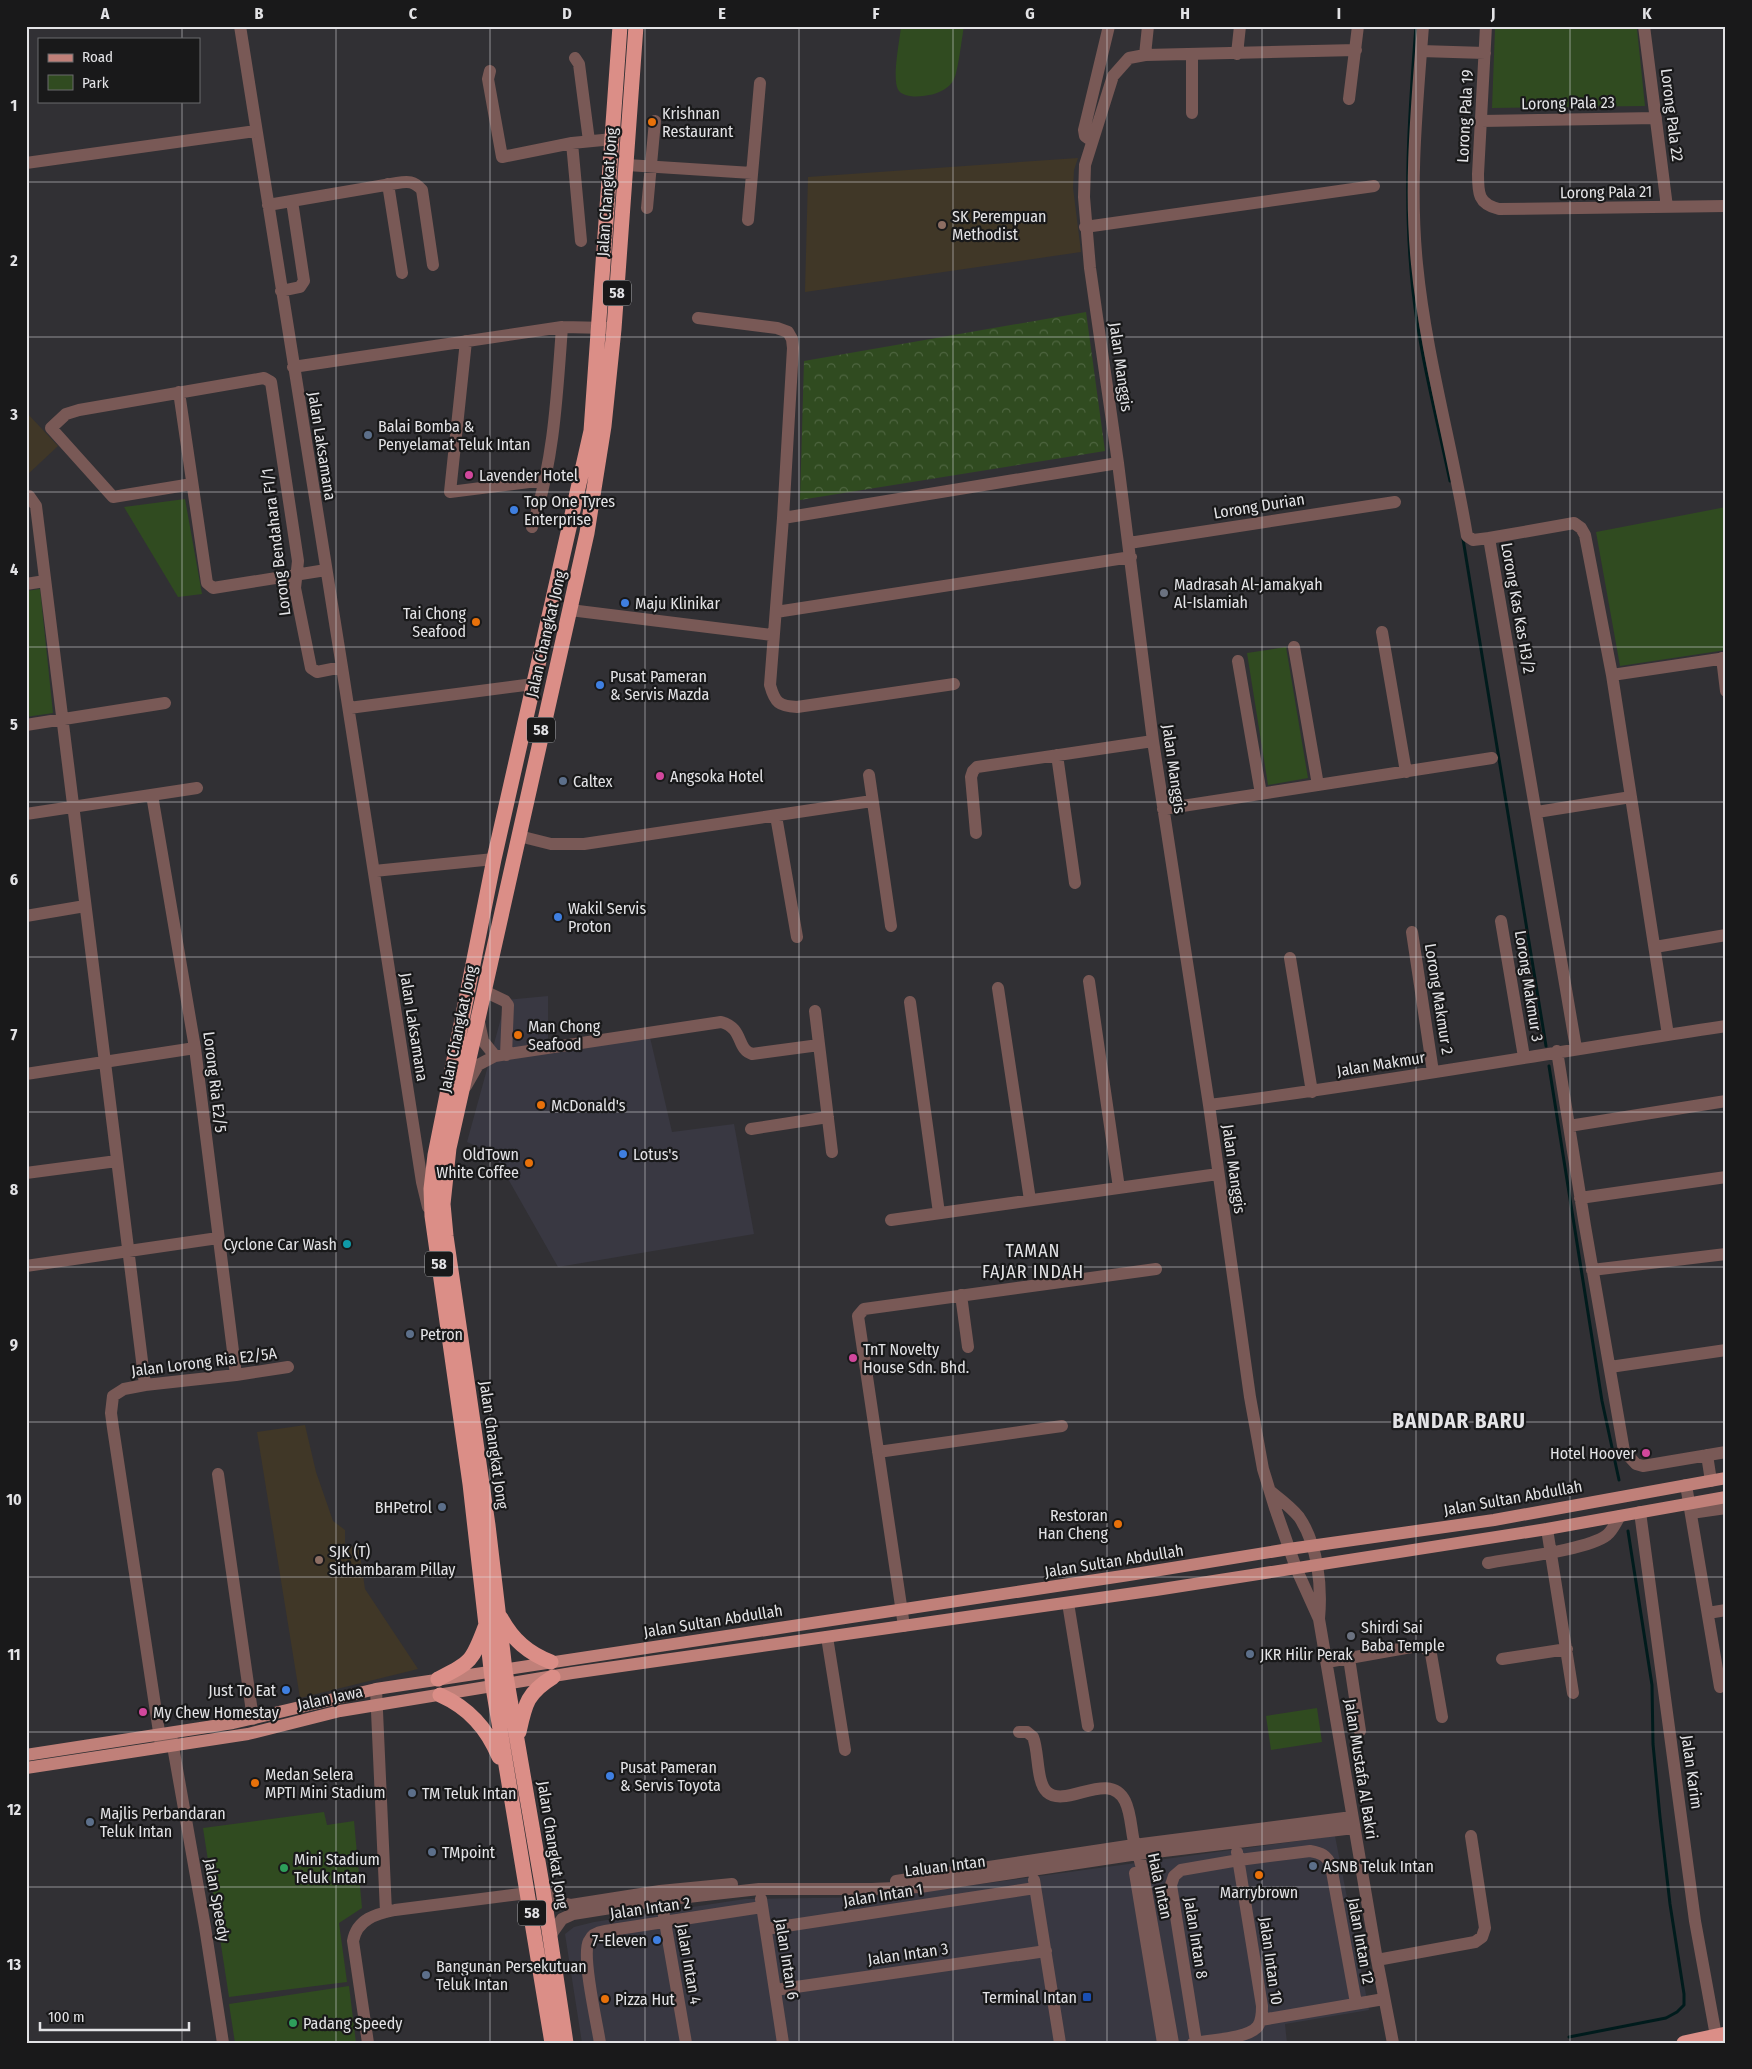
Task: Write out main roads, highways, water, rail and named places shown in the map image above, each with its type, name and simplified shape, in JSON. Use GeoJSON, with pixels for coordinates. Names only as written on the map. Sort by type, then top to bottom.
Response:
{"type":"FeatureCollection","features":[{"type":"Feature","properties":{"kind":"highway","name":"Jalan Changkat Jong"},"geometry":{"type":"LineString","coordinates":[[552,2043],[517,1738],[499,1678],[486,1624],[463,1428],[432,1216],[431,1189],[434,1155],[494,859],[591,431],[620,26]]}},
{"type":"Feature","properties":{"kind":"highway","name":"Jalan Changkat Jong"},"geometry":{"type":"LineString","coordinates":[[566,2043],[550,1936],[536,1891],[509,1784],[499,1678],[499,1615],[444,1218],[447,1164],[549,693],[582,558],[604,426],[614,328],[636,26]]}},
{"type":"Feature","properties":{"kind":"highway"},"geometry":{"type":"LineString","coordinates":[[553,597],[571,561],[576,558],[582,558]]}},
{"type":"Feature","properties":{"kind":"highway"},"geometry":{"type":"LineString","coordinates":[[475,950],[483,948],[487,944],[502,911]]}},
{"type":"Feature","properties":{"kind":"highway"},"geometry":{"type":"LineString","coordinates":[[499,1615],[508,1631],[522,1646],[552,1670],[526,1700],[517,1738]]}},
{"type":"Feature","properties":{"kind":"highway"},"geometry":{"type":"LineString","coordinates":[[438,1679],[459,1668],[473,1657],[486,1624]]}},
{"type":"Feature","properties":{"kind":"highway"},"geometry":{"type":"LineString","coordinates":[[440,1695],[464,1708],[486,1732],[495,1747],[509,1784]]}},
{"type":"Feature","properties":{"kind":"highway"},"geometry":{"type":"LineString","coordinates":[[1684,2043],[1721,2035]]}},
{"type":"Feature","properties":{"kind":"main road","name":"Jalan Sultan Abdullah"},"geometry":{"type":"LineString","coordinates":[[499,1678],[901,1609],[1516,1516],[1726,1478]]}},
{"type":"Feature","properties":{"kind":"main road","name":"Jalan Sultan Abdullah"},"geometry":{"type":"LineString","coordinates":[[552,1670],[827,1637],[1068,1603],[1547,1529],[1640,1512],[1690,1508],[1726,1497]]}},
{"type":"Feature","properties":{"kind":"main road"},"geometry":{"type":"LineString","coordinates":[[1516,1516],[1538,1520],[1547,1529],[1556,1517],[1573,1505]]}},
{"type":"Feature","properties":{"kind":"main road","name":"Jalan Jawa"},"geometry":{"type":"LineString","coordinates":[[261,1722],[376,1689],[438,1679],[499,1678]]}},
{"type":"Feature","properties":{"kind":"main road","name":"Jalan Jawa"},"geometry":{"type":"LineString","coordinates":[[26,1768],[261,1722],[440,1695],[499,1678]]}},
{"type":"Feature","properties":{"kind":"main road","name":"Jalan Jawa"},"geometry":{"type":"LineString","coordinates":[[26,1755],[166,1741]]}},
{"type":"Feature","properties":{"kind":"waterway"},"geometry":{"type":"LineString","coordinates":[[1416,26],[1408,158],[1410,258],[1420,339],[1450,481]]}},
{"type":"Feature","properties":{"kind":"waterway"},"geometry":{"type":"LineString","coordinates":[[1463,539],[1546,1046]]}},
{"type":"Feature","properties":{"kind":"waterway"},"geometry":{"type":"LineString","coordinates":[[1549,1066],[1602,1401],[1619,1480]]}},
{"type":"Feature","properties":{"kind":"waterway"},"geometry":{"type":"LineString","coordinates":[[1569,2037],[1666,2018],[1677,2012],[1684,2005],[1660,1817],[1653,1744],[1652,1685],[1628,1531]]}},
{"type":"Feature","properties":{"kind":"place","name":"Krishnan Restaurant"},"geometry":{"type":"Point","coordinates":[652,122]}},
{"type":"Feature","properties":{"kind":"place","name":"SK Perempuan Methodist"},"geometry":{"type":"Point","coordinates":[942,225]}},
{"type":"Feature","properties":{"kind":"place","name":"Balai Bomba & Penyelamat Teluk Intan"},"geometry":{"type":"Point","coordinates":[368,435]}},
{"type":"Feature","properties":{"kind":"place","name":"Lavender Hotel"},"geometry":{"type":"Point","coordinates":[469,475]}},
{"type":"Feature","properties":{"kind":"place","name":"Top One Tyres Enterprise"},"geometry":{"type":"Point","coordinates":[514,510]}},
{"type":"Feature","properties":{"kind":"place","name":"Madrasah Al-Jamakyah Al-Islamiah"},"geometry":{"type":"Point","coordinates":[1164,593]}},
{"type":"Feature","properties":{"kind":"place","name":"Maju Klinikar"},"geometry":{"type":"Point","coordinates":[625,603]}},
{"type":"Feature","properties":{"kind":"place","name":"Tai Chong Seafood"},"geometry":{"type":"Point","coordinates":[476,622]}},
{"type":"Feature","properties":{"kind":"place","name":"Pusat Pameran & Servis Mazda"},"geometry":{"type":"Point","coordinates":[600,685]}},
{"type":"Feature","properties":{"kind":"place","name":"Angsoka Hotel"},"geometry":{"type":"Point","coordinates":[660,776]}},
{"type":"Feature","properties":{"kind":"place","name":"Caltex"},"geometry":{"type":"Point","coordinates":[563,781]}},
{"type":"Feature","properties":{"kind":"place","name":"Wakil Servis Proton"},"geometry":{"type":"Point","coordinates":[558,917]}},
{"type":"Feature","properties":{"kind":"place","name":"Man Chong Seafood"},"geometry":{"type":"Point","coordinates":[518,1035]}},
{"type":"Feature","properties":{"kind":"place","name":"McDonald's"},"geometry":{"type":"Point","coordinates":[541,1105]}},
{"type":"Feature","properties":{"kind":"place","name":"Lotus's"},"geometry":{"type":"Point","coordinates":[623,1154]}},
{"type":"Feature","properties":{"kind":"place","name":"OldTown White Coffee"},"geometry":{"type":"Point","coordinates":[529,1163]}},
{"type":"Feature","properties":{"kind":"place","name":"Cyclone Car Wash"},"geometry":{"type":"Point","coordinates":[347,1244]}},
{"type":"Feature","properties":{"kind":"place","name":"Petron"},"geometry":{"type":"Point","coordinates":[410,1334]}},
{"type":"Feature","properties":{"kind":"place","name":"TnT Novelty House Sdn. Bhd."},"geometry":{"type":"Point","coordinates":[853,1358]}},
{"type":"Feature","properties":{"kind":"place","name":"Hotel Hoover"},"geometry":{"type":"Point","coordinates":[1646,1453]}},
{"type":"Feature","properties":{"kind":"place","name":"BHPetrol"},"geometry":{"type":"Point","coordinates":[442,1507]}},
{"type":"Feature","properties":{"kind":"place","name":"Restoran Han Cheng"},"geometry":{"type":"Point","coordinates":[1118,1524]}},
{"type":"Feature","properties":{"kind":"place","name":"SJK (T) Sithambaram Pillay"},"geometry":{"type":"Point","coordinates":[319,1560]}},
{"type":"Feature","properties":{"kind":"place","name":"Shirdi Sai Baba Temple"},"geometry":{"type":"Point","coordinates":[1351,1636]}},
{"type":"Feature","properties":{"kind":"place","name":"JKR Hilir Perak"},"geometry":{"type":"Point","coordinates":[1250,1654]}},
{"type":"Feature","properties":{"kind":"place","name":"Just To Eat"},"geometry":{"type":"Point","coordinates":[286,1690]}},
{"type":"Feature","properties":{"kind":"place","name":"My Chew Homestay"},"geometry":{"type":"Point","coordinates":[143,1712]}},
{"type":"Feature","properties":{"kind":"place","name":"Pusat Pameran & Servis Toyota"},"geometry":{"type":"Point","coordinates":[610,1776]}},
{"type":"Feature","properties":{"kind":"place","name":"Medan Selera MPTI Mini Stadium"},"geometry":{"type":"Point","coordinates":[255,1783]}},
{"type":"Feature","properties":{"kind":"place","name":"TM Teluk Intan"},"geometry":{"type":"Point","coordinates":[412,1793]}},
{"type":"Feature","properties":{"kind":"place","name":"Majlis Perbandaran Teluk Intan"},"geometry":{"type":"Point","coordinates":[90,1822]}},
{"type":"Feature","properties":{"kind":"place","name":"TMpoint"},"geometry":{"type":"Point","coordinates":[432,1852]}},
{"type":"Feature","properties":{"kind":"place","name":"ASNB Teluk Intan"},"geometry":{"type":"Point","coordinates":[1313,1866]}},
{"type":"Feature","properties":{"kind":"place","name":"Mini Stadium Teluk Intan"},"geometry":{"type":"Point","coordinates":[284,1868]}},
{"type":"Feature","properties":{"kind":"place","name":"Marrybrown"},"geometry":{"type":"Point","coordinates":[1259,1875]}},
{"type":"Feature","properties":{"kind":"place","name":"7-Eleven"},"geometry":{"type":"Point","coordinates":[657,1940]}},
{"type":"Feature","properties":{"kind":"place","name":"Bangunan Persekutuan Teluk Intan"},"geometry":{"type":"Point","coordinates":[426,1975]}},
{"type":"Feature","properties":{"kind":"place","name":"Terminal Intan"},"geometry":{"type":"Point","coordinates":[1087,1997]}},
{"type":"Feature","properties":{"kind":"place","name":"Pizza Hut"},"geometry":{"type":"Point","coordinates":[605,1999]}},
{"type":"Feature","properties":{"kind":"place","name":"Padang Speedy"},"geometry":{"type":"Point","coordinates":[293,2023]}},
{"type":"Feature","properties":{"kind":"district","name":"TAMAN FAJAR INDAH"},"geometry":{"type":"Point","coordinates":[1033,1261]}},
{"type":"Feature","properties":{"kind":"district","name":"BANDAR BARU"},"geometry":{"type":"Point","coordinates":[1459,1421]}}]}
